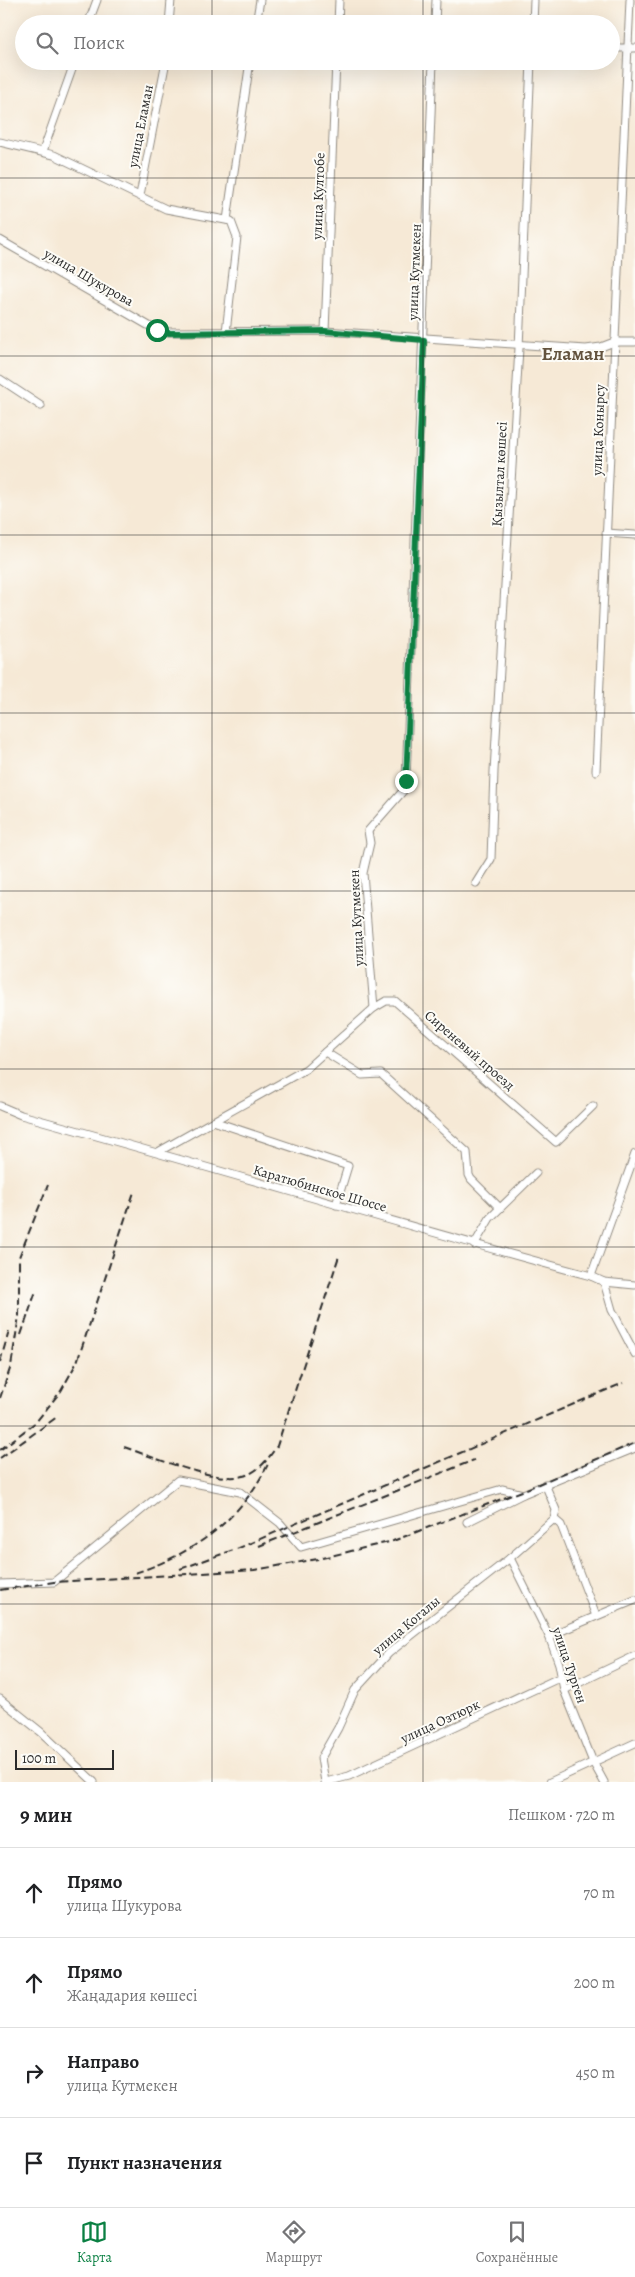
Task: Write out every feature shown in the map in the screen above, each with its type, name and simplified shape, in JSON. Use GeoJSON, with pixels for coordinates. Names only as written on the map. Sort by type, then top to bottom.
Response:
{"type":"FeatureCollection","features":[{"type":"Feature","properties":{"kind":"street"},"geometry":{"type":"LineString","coordinates":[[91,15],[97,0]]}},
{"type":"Feature","properties":{"kind":"street"},"geometry":{"type":"LineString","coordinates":[[170,15],[171,0]]}},
{"type":"Feature","properties":{"kind":"street"},"geometry":{"type":"LineString","coordinates":[[258,15],[260,0]]}},
{"type":"Feature","properties":{"kind":"street"},"geometry":{"type":"LineString","coordinates":[[338,15],[339,0]]}},
{"type":"Feature","properties":{"kind":"street"},"geometry":{"type":"LineString","coordinates":[[435,15],[436,0]]}},
{"type":"Feature","properties":{"kind":"street"},"geometry":{"type":"LineString","coordinates":[[533,15],[534,0]]}},
{"type":"Feature","properties":{"kind":"street","name":"улица Конырсу"},"geometry":{"type":"LineString","coordinates":[[596,771],[614,342],[631,48],[630,0]]}},
{"type":"Feature","properties":{"kind":"street"},"geometry":{"type":"LineString","coordinates":[[43,151],[72,70]]}},
{"type":"Feature","properties":{"kind":"street","name":"улица Еламан"},"geometry":{"type":"LineString","coordinates":[[140,195],[164,70]]}},
{"type":"Feature","properties":{"kind":"street"},"geometry":{"type":"LineString","coordinates":[[228,220],[249,70]]}},
{"type":"Feature","properties":{"kind":"street","name":"улица Култобе"},"geometry":{"type":"LineString","coordinates":[[325,331],[336,70]]}},
{"type":"Feature","properties":{"kind":"street","name":"улица Кутмекен"},"geometry":{"type":"LineString","coordinates":[[374,1008],[363,873],[370,843],[368,831],[403,790],[406,781],[433,70]]}},
{"type":"Feature","properties":{"kind":"street","name":"Қызылтал көшесі"},"geometry":{"type":"LineString","coordinates":[[476,883],[491,859],[494,771],[519,344],[531,70]]}},
{"type":"Feature","properties":{"kind":"street"},"geometry":{"type":"LineString","coordinates":[[0,142],[43,151],[140,195],[166,209],[228,220],[233,224],[237,237],[226,332]]}},
{"type":"Feature","properties":{"kind":"street","name":"улица Шукурова"},"geometry":{"type":"LineString","coordinates":[[0,240],[157,330],[169,333],[325,331],[424,340],[586,349],[601,347],[614,342],[635,342]]}},
{"type":"Feature","properties":{"kind":"street"},"geometry":{"type":"LineString","coordinates":[[0,380],[41,406]]}},
{"type":"Feature","properties":{"kind":"street"},"geometry":{"type":"LineString","coordinates":[[606,533],[635,535]]}},
{"type":"Feature","properties":{"kind":"street","name":"Сиреневый проезд"},"geometry":{"type":"LineString","coordinates":[[158,1152],[306,1068],[374,1008],[386,1001],[395,1001],[556,1142],[593,1106]]}},
{"type":"Feature","properties":{"kind":"street"},"geometry":{"type":"LineString","coordinates":[[325,1052],[362,1074],[381,1074],[467,1152],[471,1179],[500,1208]]}},
{"type":"Feature","properties":{"kind":"street","name":"Каратюбинское Шоссе"},"geometry":{"type":"LineString","coordinates":[[0,1106],[21,1115],[158,1152],[336,1206],[591,1276],[604,1282],[635,1285]]}},
{"type":"Feature","properties":{"kind":"street"},"geometry":{"type":"LineString","coordinates":[[213,1122],[348,1166],[336,1206]]}},
{"type":"Feature","properties":{"kind":"street"},"geometry":{"type":"LineString","coordinates":[[591,1276],[635,1154]]}},
{"type":"Feature","properties":{"kind":"street"},"geometry":{"type":"LineString","coordinates":[[474,1244],[490,1218],[536,1173]]}},
{"type":"Feature","properties":{"kind":"street"},"geometry":{"type":"LineString","coordinates":[[604,1282],[612,1310],[635,1354]]}},
{"type":"Feature","properties":{"kind":"street"},"geometry":{"type":"LineString","coordinates":[[467,1522],[545,1484],[635,1448]]}},
{"type":"Feature","properties":{"kind":"street"},"geometry":{"type":"LineString","coordinates":[[0,1584],[54,1582],[178,1480],[240,1492],[280,1523],[300,1547],[502,1489],[523,1494]]}},
{"type":"Feature","properties":{"kind":"street"},"geometry":{"type":"LineString","coordinates":[[545,1484],[556,1510],[554,1519],[561,1525],[596,1616]]}},
{"type":"Feature","properties":{"kind":"street","name":"улица Когалы"},"geometry":{"type":"LineString","coordinates":[[326,1782],[320,1758],[338,1728],[355,1690],[389,1653],[510,1558],[554,1519]]}},
{"type":"Feature","properties":{"kind":"street","name":"улица Турген"},"geometry":{"type":"LineString","coordinates":[[510,1558],[549,1636],[560,1664],[564,1690],[593,1762],[604,1782]]}},
{"type":"Feature","properties":{"kind":"street"},"geometry":{"type":"LineString","coordinates":[[549,1636],[635,1600]]}},
{"type":"Feature","properties":{"kind":"street"},"geometry":{"type":"LineString","coordinates":[[564,1690],[635,1656]]}},
{"type":"Feature","properties":{"kind":"street","name":"улица Озтюрк"},"geometry":{"type":"LineString","coordinates":[[326,1782],[351,1779],[562,1677]]}},
{"type":"Feature","properties":{"kind":"street"},"geometry":{"type":"LineString","coordinates":[[0,1699],[41,1732],[94,1782]]}},
{"type":"Feature","properties":{"kind":"street"},"geometry":{"type":"LineString","coordinates":[[550,1782],[635,1743]]}},
{"type":"Feature","properties":{"kind":"railway"},"geometry":{"type":"LineString","coordinates":[[0,1398],[11,1366],[19,1316],[19,1257],[48,1185]]}},
{"type":"Feature","properties":{"kind":"railway"},"geometry":{"type":"LineString","coordinates":[[0,1450],[36,1422],[61,1391],[77,1362],[134,1192]]}},
{"type":"Feature","properties":{"kind":"railway"},"geometry":{"type":"LineString","coordinates":[[124,1447],[184,1468],[217,1476],[243,1476],[258,1468],[267,1460],[277,1446],[339,1256]]}},
{"type":"Feature","properties":{"kind":"railway"},"geometry":{"type":"LineString","coordinates":[[21,1335],[36,1291]]}},
{"type":"Feature","properties":{"kind":"railway"},"geometry":{"type":"LineString","coordinates":[[0,1362],[10,1328]]}},
{"type":"Feature","properties":{"kind":"railway"},"geometry":{"type":"LineString","coordinates":[[180,1569],[239,1548],[623,1383]]}},
{"type":"Feature","properties":{"kind":"railway"},"geometry":{"type":"LineString","coordinates":[[0,1458],[57,1417]]}},
{"type":"Feature","properties":{"kind":"railway"},"geometry":{"type":"LineString","coordinates":[[0,1590],[54,1582],[254,1570],[318,1559],[393,1541],[522,1491],[635,1443]]}},
{"type":"Feature","properties":{"kind":"railway"},"geometry":{"type":"LineString","coordinates":[[259,1546],[474,1460]]}},
{"type":"Feature","properties":{"kind":"railway"},"geometry":{"type":"LineString","coordinates":[[135,1573],[157,1565],[197,1544],[231,1517],[245,1501],[269,1462]]}},
{"type":"Feature","properties":{"kind":"district","name":"Еламан"},"geometry":{"type":"Point","coordinates":[573,353]}},
{"type":"Feature","properties":{"kind":"route"},"geometry":{"type":"LineString","coordinates":[[157,330],[169,333],[325,331],[424,340],[406,781]]}}]}
